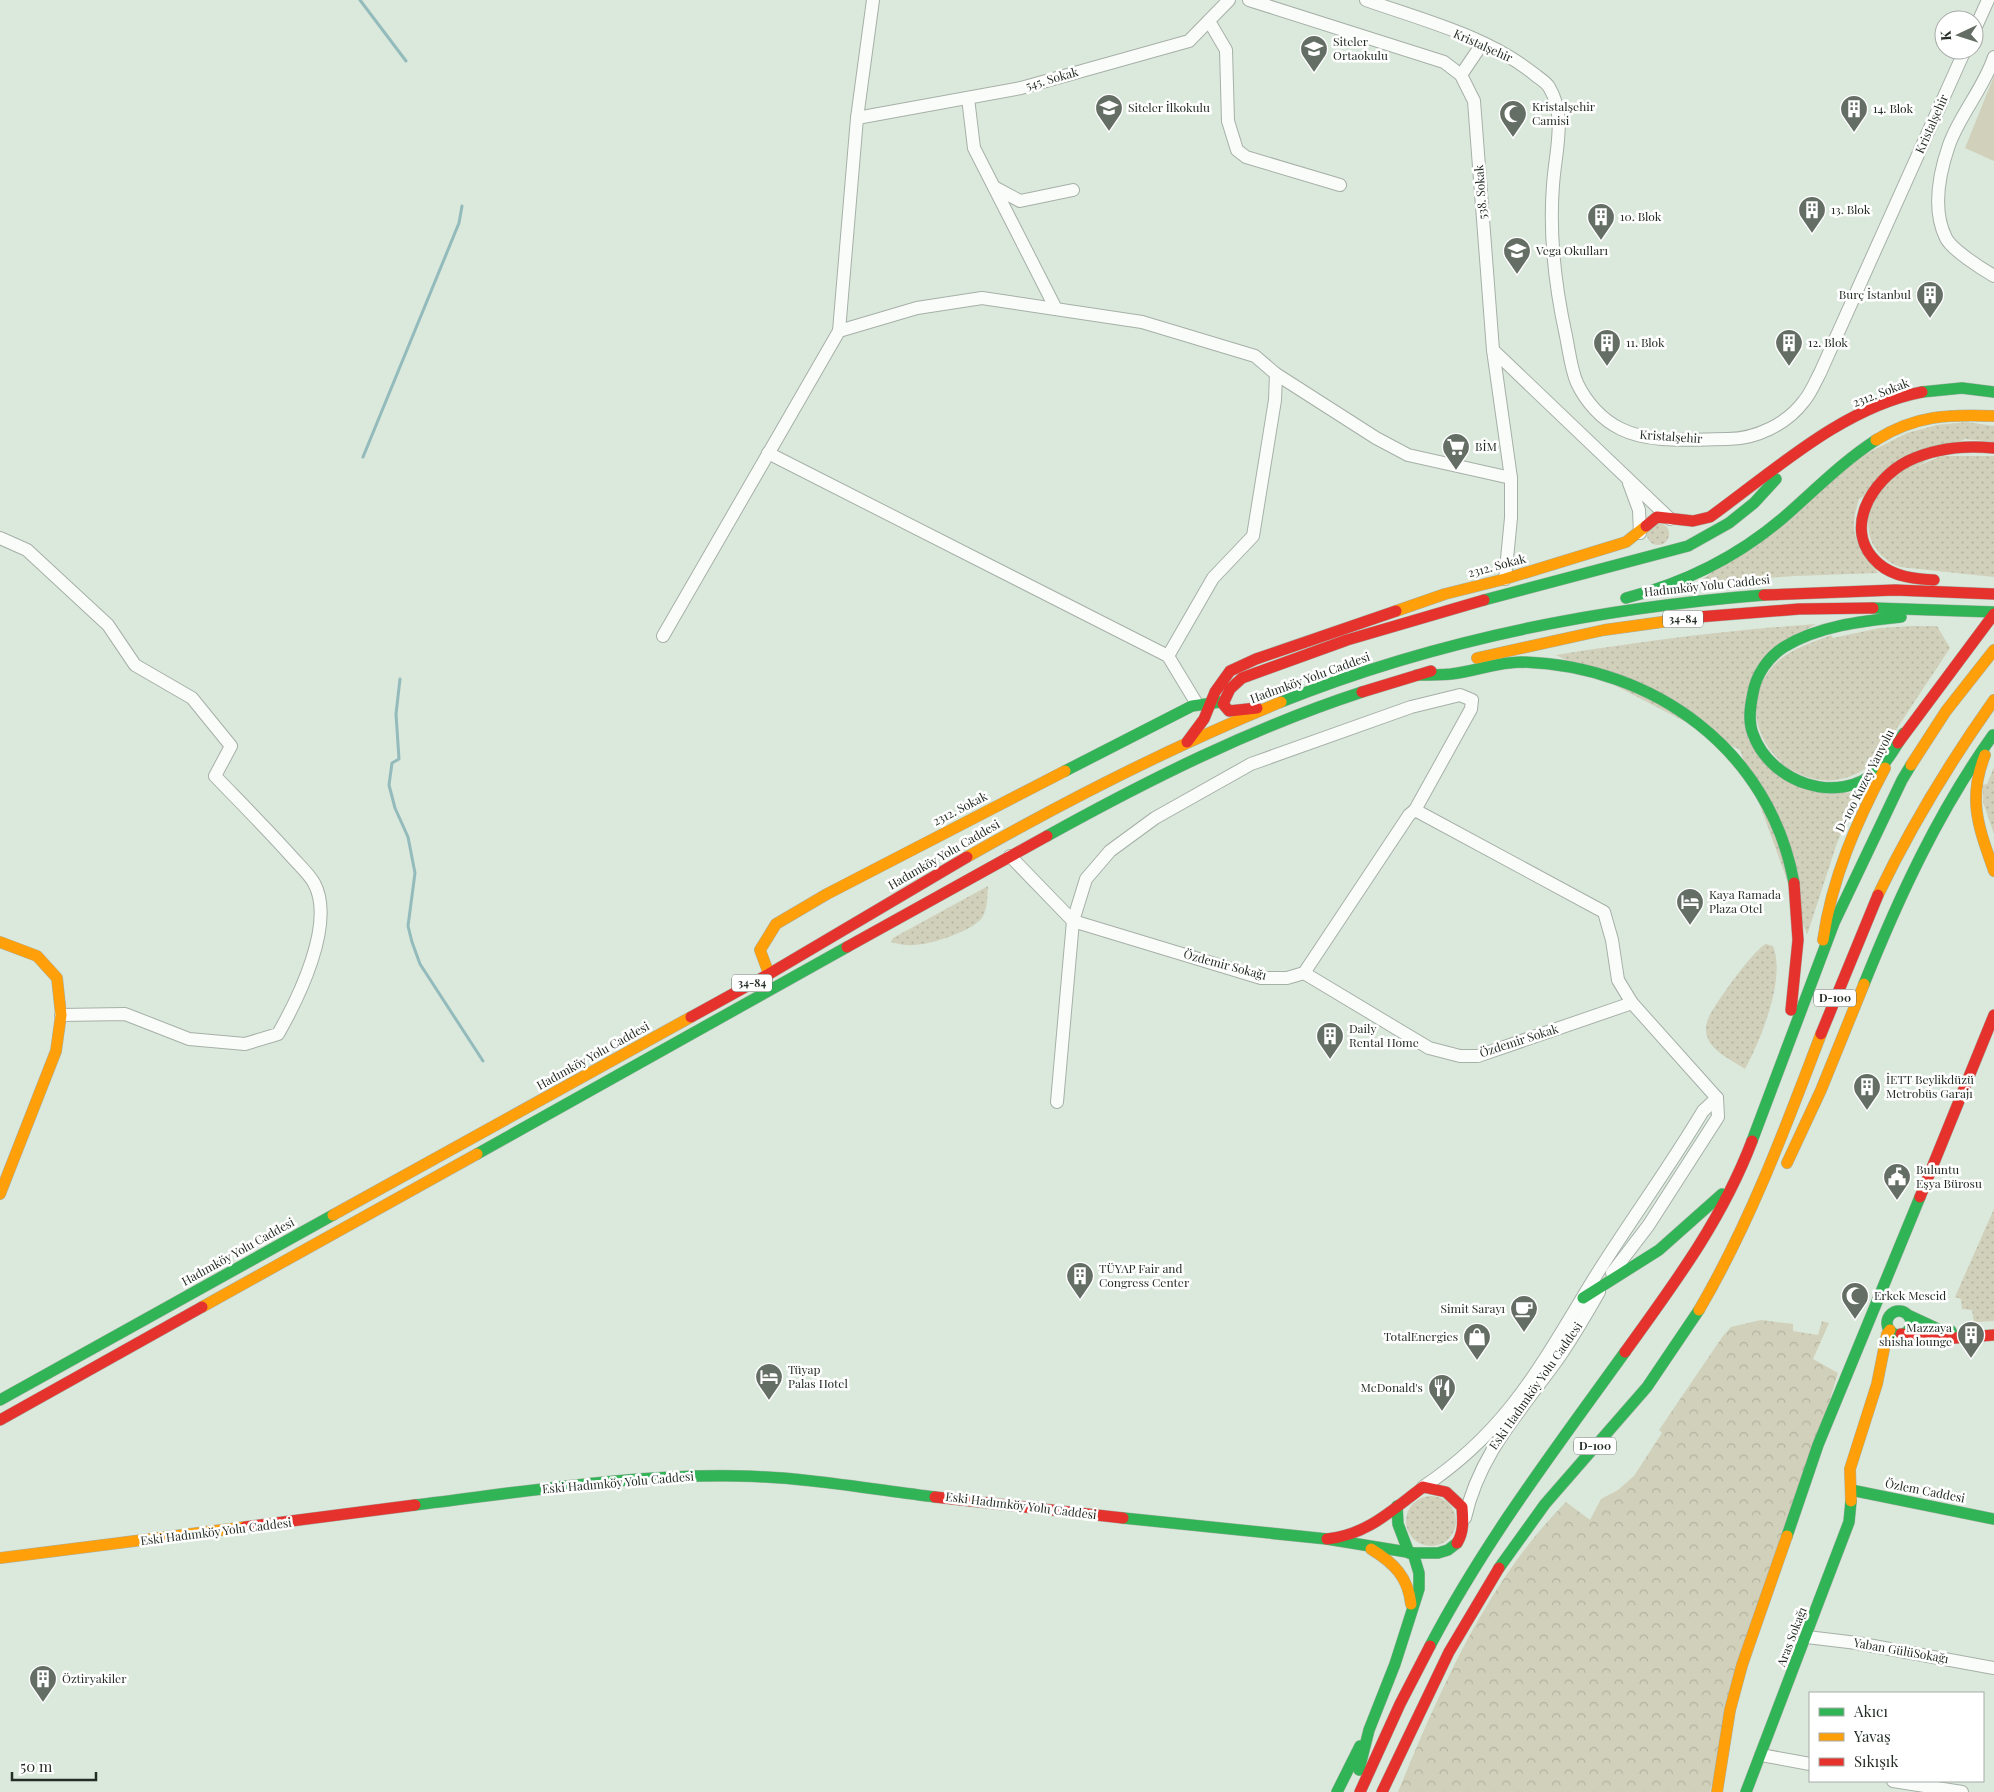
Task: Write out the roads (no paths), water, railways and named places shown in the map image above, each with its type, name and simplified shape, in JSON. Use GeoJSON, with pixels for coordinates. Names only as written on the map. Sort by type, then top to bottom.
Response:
{"type":"FeatureCollection","features":[{"type":"Feature","properties":{"kind":"main road","name":"2312. Sokak"},"geometry":{"type":"LineString","coordinates":[[1187,742],[1198,730],[1219,685],[1230,671],[1256,659],[1393,611],[1626,542],[1640,533],[1643,527],[1657,517],[1693,521],[1710,517],[1790,461],[1833,428],[1866,411],[1908,396],[1938,389],[1962,388],[1994,392]]}},
{"type":"Feature","properties":{"kind":"main road"},"geometry":{"type":"LineString","coordinates":[[1530,627],[1556,615],[1573,610],[1673,586],[1711,567],[1756,540],[1864,446],[1892,429],[1940,415],[1994,416]]}},
{"type":"Feature","properties":{"kind":"main road"},"geometry":{"type":"LineString","coordinates":[[1991,594],[1962,584],[1910,577],[1887,569],[1872,555],[1864,543],[1861,529],[1865,502],[1883,478],[1914,458],[1935,451],[1967,446],[1994,448]]}},
{"type":"Feature","properties":{"kind":"main road","name":"2312. Sokak"},"geometry":{"type":"LineString","coordinates":[[1268,707],[1230,711],[1224,702],[1224,696],[1231,686],[1242,678],[1353,639],[1491,598],[1655,557],[1708,538],[1737,518],[1775,481],[1790,461]]}},
{"type":"Feature","properties":{"kind":"main road"},"geometry":{"type":"LineString","coordinates":[[1670,519],[1678,535],[1672,552]]}},
{"type":"Feature","properties":{"kind":"main road"},"geometry":{"type":"LineString","coordinates":[[1640,533],[1644,548],[1655,557]]}},
{"type":"Feature","properties":{"kind":"main road","name":"Hadımköy Yolu Caddesi"},"geometry":{"type":"LineString","coordinates":[[0,1400],[769,974],[1043,815],[1187,742],[1268,707],[1408,658],[1530,627],[1654,605],[1775,593],[1905,589],[1991,594]]}},
{"type":"Feature","properties":{"kind":"main road","name":"34-84"},"geometry":{"type":"LineString","coordinates":[[0,1420],[1124,793],[1236,740],[1329,703],[1417,674],[1545,642],[1674,620],[1837,607],[1955,609],[1994,613]]}},
{"type":"Feature","properties":{"kind":"main road"},"geometry":{"type":"LineString","coordinates":[[1904,733],[1894,750],[1880,767],[1865,779],[1838,788],[1809,786],[1788,778],[1762,753],[1752,727],[1750,696],[1758,674],[1768,661],[1795,641],[1854,624],[1955,609]]}},
{"type":"Feature","properties":{"kind":"main road","name":"D-100 Kuzey Yanyolu"},"geometry":{"type":"LineString","coordinates":[[1822,957],[1826,915],[1833,884],[1845,851],[1874,789],[1904,733],[1994,613]]}},
{"type":"Feature","properties":{"kind":"main road","name":"D-100"},"geometry":{"type":"LineString","coordinates":[[1360,1792],[1430,1643],[1452,1604],[1510,1512],[1583,1414],[1695,1255],[1735,1181],[1783,1063],[1834,923],[1902,780],[1946,711],[1993,652]]}},
{"type":"Feature","properties":{"kind":"main road"},"geometry":{"type":"LineString","coordinates":[[1417,674],[1451,674],[1490,664],[1515,663],[1577,668],[1606,675],[1649,692],[1683,710],[1738,761],[1759,790],[1774,819],[1792,869],[1799,941],[1783,1063]]}},
{"type":"Feature","properties":{"kind":"main road","name":"D-100"},"geometry":{"type":"LineString","coordinates":[[1382,1792],[1428,1691],[1454,1642],[1512,1548],[1552,1495],[1646,1387],[1670,1356],[1700,1308],[1746,1222],[1767,1177],[1843,978],[1879,894],[1925,804],[1994,700]]}},
{"type":"Feature","properties":{"kind":"main road","name":"2312. Sokak"},"geometry":{"type":"LineString","coordinates":[[769,974],[760,950],[776,924],[905,853],[1198,704],[1224,702]]}},
{"type":"Feature","properties":{"kind":"main road"},"geometry":{"type":"LineString","coordinates":[[1994,734],[1974,781],[1973,797],[1984,842],[1994,871]]}},
{"type":"Feature","properties":{"kind":"main road"},"geometry":{"type":"LineString","coordinates":[[1784,1170],[1821,1090],[1882,938],[1915,865],[1966,773],[1994,734]]}},
{"type":"Feature","properties":{"kind":"main road"},"geometry":{"type":"LineString","coordinates":[[1984,842],[1994,854]]}},
{"type":"Feature","properties":{"kind":"main road"},"geometry":{"type":"LineString","coordinates":[[0,942],[38,956],[57,978],[61,1015],[56,1051],[0,1194]]}},
{"type":"Feature","properties":{"kind":"main road"},"geometry":{"type":"LineString","coordinates":[[1716,1792],[1730,1710],[1757,1616],[1818,1445],[1994,1014]]}},
{"type":"Feature","properties":{"kind":"main road"},"geometry":{"type":"LineString","coordinates":[[1976,1059],[1994,1029]]}},
{"type":"Feature","properties":{"kind":"main road"},"geometry":{"type":"LineString","coordinates":[[1583,1298],[1606,1282],[1649,1258],[1680,1234],[1735,1181]]}},
{"type":"Feature","properties":{"kind":"main road"},"geometry":{"type":"LineString","coordinates":[[1700,1308],[1714,1295],[1739,1261]]}},
{"type":"Feature","properties":{"kind":"main road"},"geometry":{"type":"LineString","coordinates":[[1878,1295],[1906,1314],[1938,1329],[1950,1331],[1994,1328]]}},
{"type":"Feature","properties":{"kind":"main road"},"geometry":{"type":"LineString","coordinates":[[1894,1332],[1888,1320],[1891,1314],[1906,1314]]}},
{"type":"Feature","properties":{"kind":"main road"},"geometry":{"type":"LineString","coordinates":[[1894,1332],[1909,1328],[1906,1314]]}},
{"type":"Feature","properties":{"kind":"main road"},"geometry":{"type":"LineString","coordinates":[[1919,1336],[1924,1333],[1928,1324]]}},
{"type":"Feature","properties":{"kind":"main road"},"geometry":{"type":"LineString","coordinates":[[1864,1334],[1874,1330],[1919,1336],[1955,1338],[1994,1335]]}},
{"type":"Feature","properties":{"kind":"main road","name":"Aras Sokağı"},"geometry":{"type":"LineString","coordinates":[[1746,1792],[1807,1637],[1849,1522],[1850,1469],[1877,1384],[1887,1334],[1894,1332]]}},
{"type":"Feature","properties":{"kind":"main road"},"geometry":{"type":"LineString","coordinates":[[0,1425],[51,1393]]}},
{"type":"Feature","properties":{"kind":"main road","name":"Eski Hadımköy Yolu Caddesi"},"geometry":{"type":"LineString","coordinates":[[0,1558],[520,1492],[682,1476],[740,1476],[804,1481],[1036,1509],[1327,1539],[1371,1549],[1427,1556],[1439,1554],[1451,1548],[1464,1529],[1464,1520]]}},
{"type":"Feature","properties":{"kind":"main road"},"geometry":{"type":"LineString","coordinates":[[1424,1487],[1438,1489],[1455,1498],[1462,1507],[1464,1520]]}},
{"type":"Feature","properties":{"kind":"main road","name":"Eski Hadımköy Yolu Caddesi"},"geometry":{"type":"LineString","coordinates":[[1327,1539],[1346,1537],[1369,1527],[1424,1487]]}},
{"type":"Feature","properties":{"kind":"main road","name":"Özlem Caddesi"},"geometry":{"type":"LineString","coordinates":[[1851,1490],[1994,1519]]}},
{"type":"Feature","properties":{"kind":"main road"},"geometry":{"type":"LineString","coordinates":[[1354,1792],[1369,1730],[1419,1589],[1419,1573],[1398,1524],[1397,1506]]}},
{"type":"Feature","properties":{"kind":"main road"},"geometry":{"type":"LineString","coordinates":[[1371,1549],[1392,1561],[1405,1578],[1410,1596],[1410,1617]]}},
{"type":"Feature","properties":{"kind":"main road"},"geometry":{"type":"LineString","coordinates":[[1337,1792],[1369,1730],[1430,1643]]}},
{"type":"Feature","properties":{"kind":"street"},"geometry":{"type":"LineString","coordinates":[[663,636],[839,332],[857,118],[873,0]]}},
{"type":"Feature","properties":{"kind":"street","name":"545. Sokak"},"geometry":{"type":"LineString","coordinates":[[857,118],[1021,88],[1189,41],[1229,0]]}},
{"type":"Feature","properties":{"kind":"street","name":"538. Sokak"},"geometry":{"type":"LineString","coordinates":[[1249,0],[1444,62],[1461,75],[1474,101],[1493,350],[1511,478],[1511,518],[1505,579]]}},
{"type":"Feature","properties":{"kind":"street","name":"Kristalşehir"},"geometry":{"type":"LineString","coordinates":[[1366,0],[1482,44],[1517,61],[1548,86],[1556,103],[1560,120],[1551,206],[1554,265],[1565,334],[1580,387],[1597,412],[1608,422],[1631,434],[1645,437],[1733,439],[1771,428],[1789,416],[1804,401],[1820,373],[1961,60]]}},
{"type":"Feature","properties":{"kind":"street"},"geometry":{"type":"LineString","coordinates":[[1209,21],[1226,50],[1228,121],[1237,150],[1246,156],[1340,185]]}},
{"type":"Feature","properties":{"kind":"street"},"geometry":{"type":"LineString","coordinates":[[1461,75],[1482,44]]}},
{"type":"Feature","properties":{"kind":"street"},"geometry":{"type":"LineString","coordinates":[[1994,56],[1989,71],[1950,144],[1941,176],[1937,210],[1946,240],[1966,257],[1994,276]]}},
{"type":"Feature","properties":{"kind":"street"},"geometry":{"type":"LineString","coordinates":[[968,98],[974,148],[1056,309]]}},
{"type":"Feature","properties":{"kind":"street"},"geometry":{"type":"LineString","coordinates":[[994,188],[1020,202],[1073,190]]}},
{"type":"Feature","properties":{"kind":"street"},"geometry":{"type":"LineString","coordinates":[[839,332],[917,308],[982,298],[1142,322],[1255,356],[1276,374],[1376,438],[1408,455],[1511,478]]}},
{"type":"Feature","properties":{"kind":"street"},"geometry":{"type":"LineString","coordinates":[[1493,350],[1670,519]]}},
{"type":"Feature","properties":{"kind":"street"},"geometry":{"type":"LineString","coordinates":[[1168,656],[1213,578],[1253,536],[1275,400],[1276,374]]}},
{"type":"Feature","properties":{"kind":"street"},"geometry":{"type":"LineString","coordinates":[[768,454],[1168,656],[1198,704]]}},
{"type":"Feature","properties":{"kind":"street"},"geometry":{"type":"LineString","coordinates":[[1628,480],[1638,510],[1640,533]]}},
{"type":"Feature","properties":{"kind":"street"},"geometry":{"type":"LineString","coordinates":[[0,538],[27,550],[108,625],[135,665],[192,698],[231,746],[215,776],[264,826],[315,883],[322,916],[310,967],[297,1001],[278,1034],[245,1044],[208,1041],[189,1039],[125,1014],[61,1015]]}},
{"type":"Feature","properties":{"kind":"street"},"geometry":{"type":"LineString","coordinates":[[1057,1102],[1073,921],[1086,879],[1110,850],[1155,818],[1242,769],[1290,749],[1411,707],[1460,696],[1472,700],[1471,709],[1463,725],[1415,810],[1409,815],[1304,973]]}},
{"type":"Feature","properties":{"kind":"street"},"geometry":{"type":"LineString","coordinates":[[1415,810],[1604,912],[1612,940],[1618,980],[1632,1003],[1717,1098]]}},
{"type":"Feature","properties":{"kind":"street","name":"Özdemir Sokağı"},"geometry":{"type":"LineString","coordinates":[[1010,856],[1073,921],[1261,978],[1287,978],[1304,973]]}},
{"type":"Feature","properties":{"kind":"street","name":"Özdemir Sokak"},"geometry":{"type":"LineString","coordinates":[[1304,973],[1429,1048],[1460,1056],[1478,1056],[1632,1003]]}},
{"type":"Feature","properties":{"kind":"street","name":"Eski Hadımköy Yolu Caddesi"},"geometry":{"type":"LineString","coordinates":[[1424,1487],[1458,1463],[1488,1435],[1552,1358],[1583,1298],[1639,1209],[1683,1146],[1703,1111],[1717,1098]]}},
{"type":"Feature","properties":{"kind":"street","name":"Eski Hadımköy Yolu Caddesi"},"geometry":{"type":"LineString","coordinates":[[1464,1520],[1469,1498],[1484,1463],[1552,1358],[1648,1226],[1718,1117],[1717,1098]]}},
{"type":"Feature","properties":{"kind":"street"},"geometry":{"type":"LineString","coordinates":[[1639,1209],[1646,1218],[1648,1226]]}},
{"type":"Feature","properties":{"kind":"street","name":"Yaban GülüSokağı"},"geometry":{"type":"LineString","coordinates":[[1807,1637],[1857,1643],[1994,1668]]}},
{"type":"Feature","properties":{"kind":"street"},"geometry":{"type":"LineString","coordinates":[[1761,1754],[1809,1764]]}},
{"type":"Feature","properties":{"kind":"street"},"geometry":{"type":"LineString","coordinates":[[1895,1785],[1962,1792]]}},
{"type":"Feature","properties":{"kind":"waterway"},"geometry":{"type":"LineString","coordinates":[[360,0],[406,61]]}},
{"type":"Feature","properties":{"kind":"waterway"},"geometry":{"type":"LineString","coordinates":[[363,457],[459,223],[462,206]]}},
{"type":"Feature","properties":{"kind":"waterway"},"geometry":{"type":"LineString","coordinates":[[400,679],[396,714],[399,759],[392,763],[389,785],[395,808],[408,837],[415,873],[408,926],[420,964],[483,1061]]}},
{"type":"Feature","properties":{"kind":"place","name":"Siteler Ortaokulu"},"geometry":{"type":"Point","coordinates":[1314,73]}},
{"type":"Feature","properties":{"kind":"place","name":"Siteler İlkokulu"},"geometry":{"type":"Point","coordinates":[1109,132]}},
{"type":"Feature","properties":{"kind":"place","name":"14. Blok"},"geometry":{"type":"Point","coordinates":[1854,133]}},
{"type":"Feature","properties":{"kind":"place","name":"Kristalşehir Camisi"},"geometry":{"type":"Point","coordinates":[1513,138]}},
{"type":"Feature","properties":{"kind":"place","name":"13. Blok"},"geometry":{"type":"Point","coordinates":[1812,234]}},
{"type":"Feature","properties":{"kind":"place","name":"10. Blok"},"geometry":{"type":"Point","coordinates":[1601,241]}},
{"type":"Feature","properties":{"kind":"place","name":"Vega Okulları"},"geometry":{"type":"Point","coordinates":[1517,275]}},
{"type":"Feature","properties":{"kind":"place","name":"Burç İstanbul"},"geometry":{"type":"Point","coordinates":[1930,319]}},
{"type":"Feature","properties":{"kind":"place","name":"11. Blok"},"geometry":{"type":"Point","coordinates":[1607,367]}},
{"type":"Feature","properties":{"kind":"place","name":"12. Blok"},"geometry":{"type":"Point","coordinates":[1789,367]}},
{"type":"Feature","properties":{"kind":"place","name":"BİM"},"geometry":{"type":"Point","coordinates":[1456,471]}},
{"type":"Feature","properties":{"kind":"place","name":"Kaya Ramada Plaza Otel"},"geometry":{"type":"Point","coordinates":[1690,926]}},
{"type":"Feature","properties":{"kind":"place","name":"Daily Rental Home"},"geometry":{"type":"Point","coordinates":[1330,1060]}},
{"type":"Feature","properties":{"kind":"place","name":"İETT Beylikdüzü Metrobüs Garajı"},"geometry":{"type":"Point","coordinates":[1867,1111]}},
{"type":"Feature","properties":{"kind":"place","name":"Buluntu Eşya Bürosu"},"geometry":{"type":"Point","coordinates":[1897,1201]}},
{"type":"Feature","properties":{"kind":"place","name":"TÜYAP Fair and Congress Center"},"geometry":{"type":"Point","coordinates":[1080,1300]}},
{"type":"Feature","properties":{"kind":"place","name":"Erkek Mescid"},"geometry":{"type":"Point","coordinates":[1855,1320]}},
{"type":"Feature","properties":{"kind":"place","name":"Simit Sarayı"},"geometry":{"type":"Point","coordinates":[1524,1333]}},
{"type":"Feature","properties":{"kind":"place","name":"Мazzaya shisha lounge"},"geometry":{"type":"Point","coordinates":[1971,1359]}},
{"type":"Feature","properties":{"kind":"place","name":"TotalEnergies"},"geometry":{"type":"Point","coordinates":[1477,1361]}},
{"type":"Feature","properties":{"kind":"place","name":"Tüyap Palas Hotel"},"geometry":{"type":"Point","coordinates":[769,1401]}},
{"type":"Feature","properties":{"kind":"place","name":"McDonald's"},"geometry":{"type":"Point","coordinates":[1442,1412]}},
{"type":"Feature","properties":{"kind":"place","name":"Öztiryakiler"},"geometry":{"type":"Point","coordinates":[43,1703]}}]}
